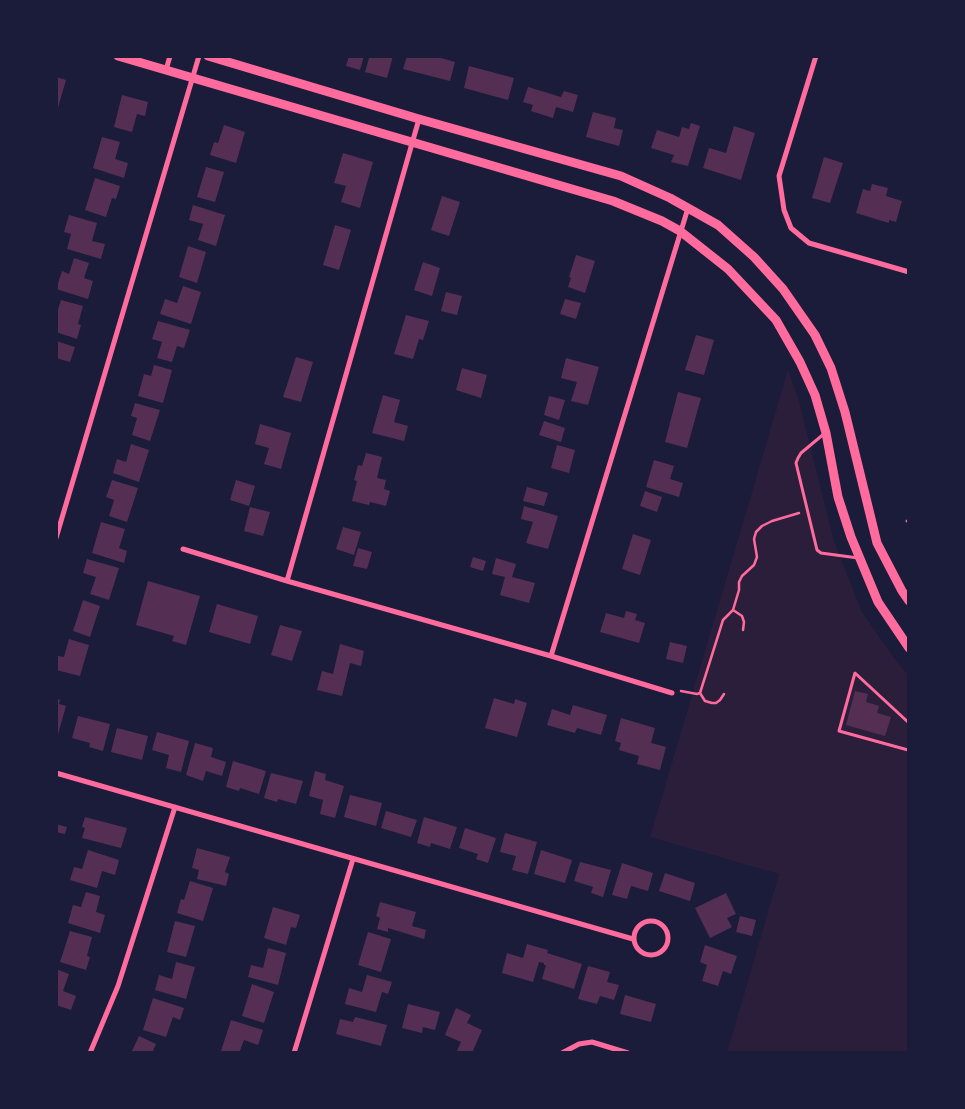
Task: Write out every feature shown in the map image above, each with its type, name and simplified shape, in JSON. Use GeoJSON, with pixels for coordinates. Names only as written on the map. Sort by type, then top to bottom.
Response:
{"type":"FeatureCollection","features":[{"type":"Feature","properties":{"kind":"main road"},"geometry":{"type":"LineString","coordinates":[[118,56],[613,202],[662,221],[680,231],[728,269],[776,320],[800,362],[815,395],[826,433],[838,497],[851,537],[878,602],[909,648]]}},
{"type":"Feature","properties":{"kind":"main road"},"geometry":{"type":"LineString","coordinates":[[208,56],[419,120],[621,176],[670,198],[718,225],[754,257],[783,290],[815,335],[831,368],[845,412],[876,543],[909,601]]}},
{"type":"Feature","properties":{"kind":"street"},"geometry":{"type":"LineString","coordinates":[[166,70],[170,56]]}},
{"type":"Feature","properties":{"kind":"street"},"geometry":{"type":"LineString","coordinates":[[56,538],[199,56]]}},
{"type":"Feature","properties":{"kind":"street"},"geometry":{"type":"LineString","coordinates":[[816,56],[780,176],[784,210],[791,228],[809,243],[909,272]]}},
{"type":"Feature","properties":{"kind":"street"},"geometry":{"type":"LineString","coordinates":[[287,581],[419,120]]}},
{"type":"Feature","properties":{"kind":"street"},"geometry":{"type":"LineString","coordinates":[[552,656],[688,208]]}},
{"type":"Feature","properties":{"kind":"street"},"geometry":{"type":"LineString","coordinates":[[183,549],[287,581],[552,656],[672,693]]}},
{"type":"Feature","properties":{"kind":"street"},"geometry":{"type":"LineString","coordinates":[[56,773],[633,939]]}},
{"type":"Feature","properties":{"kind":"street"},"geometry":{"type":"LineString","coordinates":[[90,1053],[118,986],[175,807]]}},
{"type":"Feature","properties":{"kind":"street"},"geometry":{"type":"LineString","coordinates":[[294,1053],[353,859]]}},
{"type":"Feature","properties":{"kind":"street"},"geometry":{"type":"LineString","coordinates":[[646,921],[658,922],[667,930],[668,942],[658,954],[642,953],[634,945],[633,939],[636,928],[646,921]]}},
{"type":"Feature","properties":{"kind":"street"},"geometry":{"type":"LineString","coordinates":[[562,1053],[579,1044],[592,1042],[628,1053]]}},
{"type":"Feature","properties":{"kind":"lane"},"geometry":{"type":"LineString","coordinates":[[826,433],[801,453],[796,463],[817,550],[821,553],[860,559]]}},
{"type":"Feature","properties":{"kind":"lane"},"geometry":{"type":"LineString","coordinates":[[909,723],[855,673],[839,731],[909,749]]}},
{"type":"Feature","properties":{"kind":"path"},"geometry":{"type":"LineString","coordinates":[[724,694],[716,703],[712,703],[705,701],[700,693],[722,620],[733,610],[739,590],[739,582],[742,576],[754,565],[758,557],[754,539],[756,532],[762,526],[772,521],[808,511]]}},
{"type":"Feature","properties":{"kind":"path"},"geometry":{"type":"LineString","coordinates":[[733,610],[742,616],[744,622],[743,630]]}},
{"type":"Feature","properties":{"kind":"path"},"geometry":{"type":"LineString","coordinates":[[672,693],[682,691],[700,693]]}},
{"type":"Feature","properties":{"kind":"shaded area"},"geometry":{"type":"Polygon","coordinates":[[[788,370],[799,401],[834,541],[862,612],[909,676],[909,1053],[727,1053],[779,874],[650,837],[788,370]]]}},
{"type":"Feature","properties":{"kind":"building"},"geometry":{"type":"Polygon","coordinates":[[[349,56],[364,56],[360,70],[346,66],[349,56]]]}},
{"type":"Feature","properties":{"kind":"building"},"geometry":{"type":"Polygon","coordinates":[[[365,56],[393,56],[387,78],[365,72],[369,58],[365,56]]]}},
{"type":"Feature","properties":{"kind":"building"},"geometry":{"type":"Polygon","coordinates":[[[407,56],[434,56],[455,62],[450,81],[403,69],[407,56]]]}},
{"type":"Feature","properties":{"kind":"building"},"geometry":{"type":"Polygon","coordinates":[[[469,66],[514,78],[508,100],[464,88],[469,66]]]}},
{"type":"Feature","properties":{"kind":"building"},"geometry":{"type":"Polygon","coordinates":[[[56,77],[66,80],[57,111],[56,111],[56,77]]]}},
{"type":"Feature","properties":{"kind":"building"},"geometry":{"type":"Polygon","coordinates":[[[528,87],[561,97],[564,91],[578,95],[573,112],[556,107],[553,118],[531,111],[533,105],[523,102],[528,87]]]}},
{"type":"Feature","properties":{"kind":"building"},"geometry":{"type":"Polygon","coordinates":[[[122,95],[148,102],[145,116],[137,114],[132,132],[114,127],[122,95]]]}},
{"type":"Feature","properties":{"kind":"building"},"geometry":{"type":"Polygon","coordinates":[[[593,112],[616,118],[614,128],[623,130],[619,146],[586,137],[593,112]]]}},
{"type":"Feature","properties":{"kind":"building"},"geometry":{"type":"Polygon","coordinates":[[[691,123],[700,126],[688,166],[671,162],[674,155],[651,148],[657,130],[679,137],[682,127],[689,129],[691,123]]]}},
{"type":"Feature","properties":{"kind":"building"},"geometry":{"type":"Polygon","coordinates":[[[224,125],[245,132],[236,163],[210,155],[214,142],[218,143],[224,125]]]}},
{"type":"Feature","properties":{"kind":"building"},"geometry":{"type":"Polygon","coordinates":[[[734,126],[755,133],[741,180],[703,168],[709,148],[726,153],[734,126]]]}},
{"type":"Feature","properties":{"kind":"building"},"geometry":{"type":"Polygon","coordinates":[[[102,137],[120,142],[115,159],[128,163],[124,178],[93,168],[102,137]]]}},
{"type":"Feature","properties":{"kind":"building"},"geometry":{"type":"Polygon","coordinates":[[[343,153],[373,162],[360,208],[341,202],[346,186],[334,183],[343,153]]]}},
{"type":"Feature","properties":{"kind":"building"},"geometry":{"type":"Polygon","coordinates":[[[824,157],[843,163],[830,203],[812,198],[824,157]]]}},
{"type":"Feature","properties":{"kind":"building"},"geometry":{"type":"Polygon","coordinates":[[[206,167],[224,172],[215,202],[197,197],[206,167]]]}},
{"type":"Feature","properties":{"kind":"building"},"geometry":{"type":"Polygon","coordinates":[[[95,178],[120,186],[116,199],[112,198],[106,217],[85,210],[95,178]]]}},
{"type":"Feature","properties":{"kind":"building"},"geometry":{"type":"Polygon","coordinates":[[[872,184],[888,188],[886,196],[902,201],[896,222],[889,220],[889,223],[856,213],[863,189],[870,191],[872,184]]]}},
{"type":"Feature","properties":{"kind":"building"},"geometry":{"type":"Polygon","coordinates":[[[442,196],[460,202],[449,236],[431,230],[442,196]]]}},
{"type":"Feature","properties":{"kind":"building"},"geometry":{"type":"Polygon","coordinates":[[[193,205],[225,215],[216,246],[198,240],[203,224],[189,220],[193,205]]]}},
{"type":"Feature","properties":{"kind":"building"},"geometry":{"type":"Polygon","coordinates":[[[69,215],[97,223],[92,241],[105,244],[101,259],[67,249],[71,234],[64,232],[69,215]]]}},
{"type":"Feature","properties":{"kind":"building"},"geometry":{"type":"Polygon","coordinates":[[[335,225],[351,230],[339,270],[323,265],[335,225]]]}},
{"type":"Feature","properties":{"kind":"building"},"geometry":{"type":"Polygon","coordinates":[[[188,246],[206,252],[197,283],[179,277],[188,246]]]}},
{"type":"Feature","properties":{"kind":"building"},"geometry":{"type":"Polygon","coordinates":[[[576,255],[595,261],[585,293],[568,287],[576,255]]]}},
{"type":"Feature","properties":{"kind":"building"},"geometry":{"type":"Polygon","coordinates":[[[74,258],[89,263],[84,278],[93,281],[88,299],[56,289],[62,271],[69,274],[74,258]]]}},
{"type":"Feature","properties":{"kind":"building"},"geometry":{"type":"Polygon","coordinates":[[[423,262],[440,268],[432,296],[414,290],[423,262]]]}},
{"type":"Feature","properties":{"kind":"building"},"geometry":{"type":"Polygon","coordinates":[[[183,286],[201,292],[191,324],[160,314],[165,299],[177,303],[183,286]]]}},
{"type":"Feature","properties":{"kind":"building"},"geometry":{"type":"Polygon","coordinates":[[[446,292],[462,296],[457,315],[441,311],[446,292]]]}},
{"type":"Feature","properties":{"kind":"building"},"geometry":{"type":"Polygon","coordinates":[[[565,299],[581,303],[576,319],[560,314],[565,299]]]}},
{"type":"Feature","properties":{"kind":"building"},"geometry":{"type":"Polygon","coordinates":[[[61,300],[83,306],[78,324],[81,325],[77,339],[56,332],[56,316],[61,300]]]}},
{"type":"Feature","properties":{"kind":"building"},"geometry":{"type":"Polygon","coordinates":[[[406,315],[429,321],[423,340],[419,339],[413,359],[394,354],[406,315]]]}},
{"type":"Feature","properties":{"kind":"building"},"geometry":{"type":"Polygon","coordinates":[[[158,321],[190,330],[184,348],[177,346],[172,362],[157,358],[162,342],[152,339],[158,321]]]}},
{"type":"Feature","properties":{"kind":"building"},"geometry":{"type":"Polygon","coordinates":[[[696,335],[714,340],[704,375],[685,370],[696,335]]]}},
{"type":"Feature","properties":{"kind":"building"},"geometry":{"type":"Polygon","coordinates":[[[56,341],[75,347],[70,362],[56,358],[56,341]]]}},
{"type":"Feature","properties":{"kind":"building"},"geometry":{"type":"Polygon","coordinates":[[[296,357],[313,362],[301,402],[283,397],[296,357]]]}},
{"type":"Feature","properties":{"kind":"building"},"geometry":{"type":"Polygon","coordinates":[[[566,358],[599,367],[588,405],[571,401],[577,382],[561,378],[566,358]]]}},
{"type":"Feature","properties":{"kind":"building"},"geometry":{"type":"Polygon","coordinates":[[[154,365],[172,370],[163,403],[138,396],[144,374],[151,376],[154,365]]]}},
{"type":"Feature","properties":{"kind":"building"},"geometry":{"type":"Polygon","coordinates":[[[462,368],[487,375],[481,398],[456,390],[462,368]]]}},
{"type":"Feature","properties":{"kind":"building"},"geometry":{"type":"Polygon","coordinates":[[[678,392],[701,398],[687,448],[665,442],[678,392]]]}},
{"type":"Feature","properties":{"kind":"building"},"geometry":{"type":"Polygon","coordinates":[[[383,395],[400,400],[394,422],[408,426],[404,441],[372,433],[383,395]]]}},
{"type":"Feature","properties":{"kind":"building"},"geometry":{"type":"Polygon","coordinates":[[[549,396],[565,400],[559,420],[544,415],[549,396]]]}},
{"type":"Feature","properties":{"kind":"building"},"geometry":{"type":"Polygon","coordinates":[[[135,403],[160,410],[150,441],[132,435],[137,418],[131,416],[135,403]]]}},
{"type":"Feature","properties":{"kind":"building"},"geometry":{"type":"Polygon","coordinates":[[[544,421],[565,428],[561,442],[539,435],[544,421]]]}},
{"type":"Feature","properties":{"kind":"building"},"geometry":{"type":"Polygon","coordinates":[[[260,424],[291,433],[281,469],[264,464],[269,448],[255,444],[260,424]]]}},
{"type":"Feature","properties":{"kind":"building"},"geometry":{"type":"Polygon","coordinates":[[[131,444],[149,450],[139,482],[113,473],[117,459],[126,462],[131,444]]]}},
{"type":"Feature","properties":{"kind":"building"},"geometry":{"type":"Polygon","coordinates":[[[557,445],[575,450],[569,473],[551,468],[557,445]]]}},
{"type":"Feature","properties":{"kind":"building"},"geometry":{"type":"Polygon","coordinates":[[[366,453],[382,457],[377,478],[386,480],[384,489],[390,491],[386,506],[370,502],[369,505],[352,501],[357,481],[354,480],[358,465],[362,466],[366,453]]]}},
{"type":"Feature","properties":{"kind":"building"},"geometry":{"type":"Polygon","coordinates":[[[654,460],[674,466],[670,479],[683,483],[679,497],[646,487],[654,460]]]}},
{"type":"Feature","properties":{"kind":"building"},"geometry":{"type":"Polygon","coordinates":[[[112,480],[138,488],[127,522],[109,516],[114,500],[106,497],[112,480]]]}},
{"type":"Feature","properties":{"kind":"building"},"geometry":{"type":"Polygon","coordinates":[[[236,480],[255,486],[249,506],[230,500],[236,480]]]}},
{"type":"Feature","properties":{"kind":"building"},"geometry":{"type":"Polygon","coordinates":[[[527,487],[548,493],[544,506],[523,501],[527,487]]]}},
{"type":"Feature","properties":{"kind":"building"},"geometry":{"type":"Polygon","coordinates":[[[645,491],[662,497],[657,512],[640,506],[645,491]]]}},
{"type":"Feature","properties":{"kind":"building"},"geometry":{"type":"Polygon","coordinates":[[[524,506],[558,516],[548,549],[526,543],[533,522],[521,519],[524,506]]]}},
{"type":"Feature","properties":{"kind":"building"},"geometry":{"type":"Polygon","coordinates":[[[250,507],[270,512],[263,536],[244,531],[250,507]]]}},
{"type":"Feature","properties":{"kind":"building"},"geometry":{"type":"Polygon","coordinates":[[[101,522],[125,529],[119,548],[127,551],[124,563],[92,553],[101,522]]]}},
{"type":"Feature","properties":{"kind":"building"},"geometry":{"type":"Polygon","coordinates":[[[343,527],[361,532],[354,555],[336,549],[343,527]]]}},
{"type":"Feature","properties":{"kind":"building"},"geometry":{"type":"Polygon","coordinates":[[[633,534],[651,540],[640,575],[622,569],[633,534]]]}},
{"type":"Feature","properties":{"kind":"building"},"geometry":{"type":"Polygon","coordinates":[[[358,548],[372,552],[367,569],[353,566],[358,548]]]}},
{"type":"Feature","properties":{"kind":"building"},"geometry":{"type":"Polygon","coordinates":[[[473,557],[486,561],[483,571],[470,567],[473,557]]]}},
{"type":"Feature","properties":{"kind":"building"},"geometry":{"type":"Polygon","coordinates":[[[496,558],[516,564],[512,577],[535,583],[529,603],[500,595],[505,577],[492,574],[496,558]]]}},
{"type":"Feature","properties":{"kind":"building"},"geometry":{"type":"Polygon","coordinates":[[[87,559],[119,568],[109,600],[90,594],[96,577],[83,573],[87,559]]]}},
{"type":"Feature","properties":{"kind":"building"},"geometry":{"type":"Polygon","coordinates":[[[148,581],[200,596],[186,645],[172,641],[174,636],[136,625],[148,581]]]}},
{"type":"Feature","properties":{"kind":"building"},"geometry":{"type":"Polygon","coordinates":[[[83,600],[100,606],[90,637],[73,631],[83,600]]]}},
{"type":"Feature","properties":{"kind":"building"},"geometry":{"type":"Polygon","coordinates":[[[217,604],[258,616],[250,644],[209,632],[217,604]]]}},
{"type":"Feature","properties":{"kind":"building"},"geometry":{"type":"Polygon","coordinates":[[[626,611],[637,614],[635,620],[645,623],[639,643],[600,632],[606,613],[624,618],[626,611]]]}},
{"type":"Feature","properties":{"kind":"building"},"geometry":{"type":"Polygon","coordinates":[[[280,625],[302,631],[292,661],[271,655],[280,625]]]}},
{"type":"Feature","properties":{"kind":"building"},"geometry":{"type":"Polygon","coordinates":[[[69,639],[89,645],[80,676],[56,670],[58,656],[64,657],[69,639]]]}},
{"type":"Feature","properties":{"kind":"building"},"geometry":{"type":"Polygon","coordinates":[[[670,642],[687,646],[683,663],[666,659],[670,642]]]}},
{"type":"Feature","properties":{"kind":"building"},"geometry":{"type":"Polygon","coordinates":[[[340,644],[364,651],[361,666],[350,663],[342,696],[317,690],[322,671],[333,674],[340,644]]]}},
{"type":"Feature","properties":{"kind":"building"},"geometry":{"type":"Polygon","coordinates":[[[855,691],[868,694],[866,702],[879,706],[877,713],[891,717],[885,736],[846,725],[855,691]]]}},
{"type":"Feature","properties":{"kind":"building"},"geometry":{"type":"Polygon","coordinates":[[[56,698],[60,700],[59,704],[66,706],[57,738],[56,698]]]}},
{"type":"Feature","properties":{"kind":"building"},"geometry":{"type":"Polygon","coordinates":[[[494,698],[514,704],[515,699],[527,703],[517,737],[485,728],[494,698]]]}},
{"type":"Feature","properties":{"kind":"building"},"geometry":{"type":"Polygon","coordinates":[[[573,705],[607,715],[601,735],[577,728],[575,733],[547,725],[552,709],[570,715],[573,705]]]}},
{"type":"Feature","properties":{"kind":"building"},"geometry":{"type":"Polygon","coordinates":[[[78,716],[110,724],[103,751],[89,747],[90,743],[72,738],[78,716]]]}},
{"type":"Feature","properties":{"kind":"building"},"geometry":{"type":"Polygon","coordinates":[[[621,718],[655,728],[651,743],[666,747],[660,770],[637,764],[639,756],[619,750],[621,743],[615,741],[621,718]]]}},
{"type":"Feature","properties":{"kind":"building"},"geometry":{"type":"Polygon","coordinates":[[[117,728],[148,736],[142,760],[111,752],[117,728]]]}},
{"type":"Feature","properties":{"kind":"building"},"geometry":{"type":"Polygon","coordinates":[[[157,732],[189,741],[181,772],[166,768],[169,755],[152,750],[157,732]]]}},
{"type":"Feature","properties":{"kind":"building"},"geometry":{"type":"Polygon","coordinates":[[[195,743],[213,748],[211,757],[226,762],[222,776],[206,771],[203,781],[186,775],[195,743]]]}},
{"type":"Feature","properties":{"kind":"building"},"geometry":{"type":"Polygon","coordinates":[[[233,761],[266,771],[259,794],[240,788],[239,791],[226,787],[233,761]]]}},
{"type":"Feature","properties":{"kind":"building"},"geometry":{"type":"Polygon","coordinates":[[[315,771],[326,774],[325,780],[344,786],[335,818],[320,814],[323,800],[309,796],[315,771]]]}},
{"type":"Feature","properties":{"kind":"building"},"geometry":{"type":"Polygon","coordinates":[[[271,773],[303,781],[296,804],[278,799],[277,802],[264,798],[271,773]]]}},
{"type":"Feature","properties":{"kind":"building"},"geometry":{"type":"Polygon","coordinates":[[[350,795],[382,803],[376,826],[344,817],[350,795]]]}},
{"type":"Feature","properties":{"kind":"building"},"geometry":{"type":"Polygon","coordinates":[[[386,811],[417,820],[411,837],[381,828],[386,811]]]}},
{"type":"Feature","properties":{"kind":"building"},"geometry":{"type":"Polygon","coordinates":[[[85,817],[127,828],[121,848],[82,838],[85,828],[82,827],[85,817]]]}},
{"type":"Feature","properties":{"kind":"building"},"geometry":{"type":"Polygon","coordinates":[[[424,817],[457,827],[450,849],[431,843],[430,847],[417,843],[424,817]]]}},
{"type":"Feature","properties":{"kind":"building"},"geometry":{"type":"Polygon","coordinates":[[[56,824],[67,827],[65,834],[56,832],[56,824]]]}},
{"type":"Feature","properties":{"kind":"building"},"geometry":{"type":"Polygon","coordinates":[[[465,828],[496,838],[488,863],[476,859],[478,854],[459,848],[465,828]]]}},
{"type":"Feature","properties":{"kind":"building"},"geometry":{"type":"Polygon","coordinates":[[[505,833],[537,842],[528,874],[512,870],[516,856],[500,852],[505,833]]]}},
{"type":"Feature","properties":{"kind":"building"},"geometry":{"type":"Polygon","coordinates":[[[197,848],[230,857],[225,872],[229,874],[226,886],[197,879],[199,870],[192,868],[197,848]]]}},
{"type":"Feature","properties":{"kind":"building"},"geometry":{"type":"Polygon","coordinates":[[[88,850],[119,860],[115,875],[102,871],[97,888],[70,880],[74,867],[82,869],[88,850]]]}},
{"type":"Feature","properties":{"kind":"building"},"geometry":{"type":"Polygon","coordinates":[[[541,850],[572,860],[565,883],[534,874],[541,850]]]}},
{"type":"Feature","properties":{"kind":"building"},"geometry":{"type":"Polygon","coordinates":[[[580,862],[611,870],[603,897],[591,893],[593,887],[574,881],[580,862]]]}},
{"type":"Feature","properties":{"kind":"building"},"geometry":{"type":"Polygon","coordinates":[[[622,863],[653,873],[648,891],[631,886],[627,899],[612,895],[622,863]]]}},
{"type":"Feature","properties":{"kind":"building"},"geometry":{"type":"Polygon","coordinates":[[[665,873],[695,883],[690,901],[659,891],[665,873]]]}},
{"type":"Feature","properties":{"kind":"building"},"geometry":{"type":"Polygon","coordinates":[[[190,881],[213,888],[203,921],[177,913],[181,899],[184,900],[190,881]]]}},
{"type":"Feature","properties":{"kind":"building"},"geometry":{"type":"Polygon","coordinates":[[[86,892],[100,896],[96,912],[105,915],[100,933],[68,923],[73,905],[81,907],[86,892]]]}},
{"type":"Feature","properties":{"kind":"building"},"geometry":{"type":"Polygon","coordinates":[[[726,893],[736,914],[727,918],[732,927],[710,938],[695,908],[726,893]]]}},
{"type":"Feature","properties":{"kind":"building"},"geometry":{"type":"Polygon","coordinates":[[[380,902],[416,912],[412,926],[426,930],[424,939],[388,928],[388,932],[377,929],[380,918],[376,916],[380,902]]]}},
{"type":"Feature","properties":{"kind":"building"},"geometry":{"type":"Polygon","coordinates":[[[273,907],[300,915],[296,928],[291,927],[286,945],[264,938],[273,907]]]}},
{"type":"Feature","properties":{"kind":"building"},"geometry":{"type":"Polygon","coordinates":[[[740,916],[756,920],[752,936],[736,932],[740,916]]]}},
{"type":"Feature","properties":{"kind":"building"},"geometry":{"type":"Polygon","coordinates":[[[175,921],[195,926],[186,957],[167,952],[175,921]]]}},
{"type":"Feature","properties":{"kind":"building"},"geometry":{"type":"Polygon","coordinates":[[[70,931],[92,937],[87,956],[90,957],[86,970],[60,962],[70,931]]]}},
{"type":"Feature","properties":{"kind":"building"},"geometry":{"type":"Polygon","coordinates":[[[368,932],[391,939],[381,972],[358,965],[368,932]]]}},
{"type":"Feature","properties":{"kind":"building"},"geometry":{"type":"Polygon","coordinates":[[[527,944],[548,950],[547,953],[582,964],[574,989],[542,979],[546,965],[544,963],[539,962],[533,982],[502,973],[507,953],[523,958],[527,944]]]}},
{"type":"Feature","properties":{"kind":"building"},"geometry":{"type":"Polygon","coordinates":[[[705,945],[737,956],[731,974],[723,971],[718,986],[702,981],[707,965],[700,962],[705,945]]]}},
{"type":"Feature","properties":{"kind":"building"},"geometry":{"type":"Polygon","coordinates":[[[268,948],[286,953],[278,985],[248,977],[251,965],[263,968],[268,948]]]}},
{"type":"Feature","properties":{"kind":"building"},"geometry":{"type":"Polygon","coordinates":[[[176,962],[195,967],[186,999],[155,990],[159,975],[172,979],[176,962]]]}},
{"type":"Feature","properties":{"kind":"building"},"geometry":{"type":"Polygon","coordinates":[[[588,966],[610,972],[607,982],[619,985],[614,1000],[600,996],[597,1004],[578,999],[588,966]]]}},
{"type":"Feature","properties":{"kind":"building"},"geometry":{"type":"Polygon","coordinates":[[[56,969],[69,974],[63,991],[76,996],[71,1010],[56,1005],[56,969]]]}},
{"type":"Feature","properties":{"kind":"building"},"geometry":{"type":"Polygon","coordinates":[[[367,975],[392,982],[388,994],[382,992],[376,1012],[345,1004],[349,988],[362,992],[367,975]]]}},
{"type":"Feature","properties":{"kind":"building"},"geometry":{"type":"Polygon","coordinates":[[[252,984],[274,992],[264,1023],[242,1016],[252,984]]]}},
{"type":"Feature","properties":{"kind":"building"},"geometry":{"type":"Polygon","coordinates":[[[625,995],[656,1004],[651,1022],[620,1014],[625,995]]]}},
{"type":"Feature","properties":{"kind":"building"},"geometry":{"type":"Polygon","coordinates":[[[153,998],[184,1008],[180,1020],[173,1017],[166,1037],[143,1030],[153,998]]]}},
{"type":"Feature","properties":{"kind":"building"},"geometry":{"type":"Polygon","coordinates":[[[408,1004],[440,1012],[435,1030],[423,1027],[422,1033],[402,1028],[408,1004]]]}},
{"type":"Feature","properties":{"kind":"building"},"geometry":{"type":"Polygon","coordinates":[[[456,1008],[471,1015],[467,1023],[482,1030],[472,1053],[456,1053],[461,1042],[445,1035],[456,1008]]]}},
{"type":"Feature","properties":{"kind":"building"},"geometry":{"type":"Polygon","coordinates":[[[355,1017],[387,1025],[381,1046],[336,1034],[340,1019],[353,1022],[355,1017]]]}},
{"type":"Feature","properties":{"kind":"building"},"geometry":{"type":"Polygon","coordinates":[[[231,1020],[263,1030],[258,1045],[244,1040],[239,1053],[221,1051],[231,1020]]]}},
{"type":"Feature","properties":{"kind":"building"},"geometry":{"type":"Polygon","coordinates":[[[139,1036],[156,1044],[152,1053],[131,1053],[139,1036]]]}}]}
